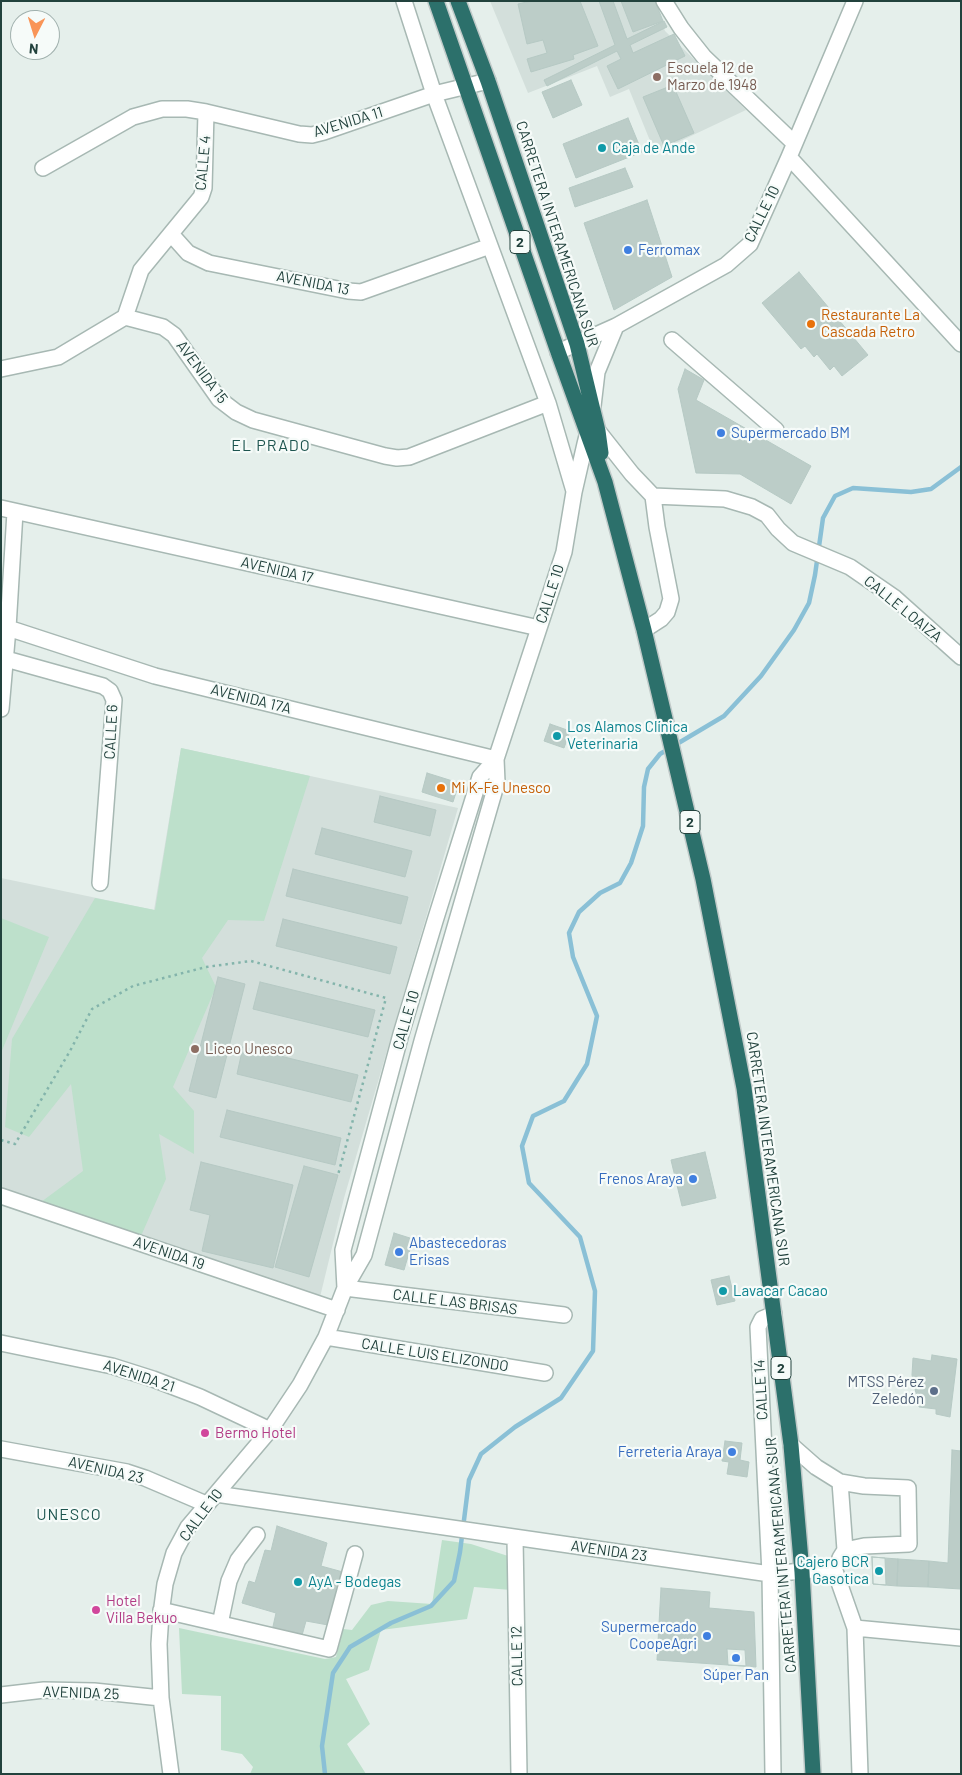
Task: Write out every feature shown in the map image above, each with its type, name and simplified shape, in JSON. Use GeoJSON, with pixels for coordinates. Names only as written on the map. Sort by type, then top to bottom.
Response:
{"type":"FeatureCollection","features":[{"type":"Feature","properties":{"kind":"highway","name":"CARRETERA INTERAMERICANA SUR"},"geometry":{"type":"LineString","coordinates":[[436,1],[558,352],[592,433],[644,630],[703,879],[744,1088],[791,1445],[802,1572],[813,1774]]}},
{"type":"Feature","properties":{"kind":"highway","name":"CARRETERA INTERAMERICANA SUR"},"geometry":{"type":"LineString","coordinates":[[458,1],[488,81],[577,344],[592,410],[592,433]]}},
{"type":"Feature","properties":{"kind":"street"},"geometry":{"type":"LineString","coordinates":[[404,1],[434,94],[548,403],[574,492]]}},
{"type":"Feature","properties":{"kind":"street"},"geometry":{"type":"LineString","coordinates":[[664,1],[681,28],[704,57],[791,150],[961,344]]}},
{"type":"Feature","properties":{"kind":"street","name":"CALLE 10"},"geometry":{"type":"LineString","coordinates":[[558,352],[616,326],[726,265],[750,244],[855,1]]}},
{"type":"Feature","properties":{"kind":"street","name":"AVENIDA 11"},"geometry":{"type":"LineString","coordinates":[[44,168],[133,117],[162,109],[187,109],[206,112],[299,134],[312,134],[324,132],[434,94],[488,81]]}},
{"type":"Feature","properties":{"kind":"street","name":"CALLE 4"},"geometry":{"type":"LineString","coordinates":[[125,317],[142,270],[200,197],[204,188],[206,112]]}},
{"type":"Feature","properties":{"kind":"street","name":"AVENIDA 13"},"geometry":{"type":"LineString","coordinates":[[171,234],[188,254],[209,263],[361,292],[490,246]]}},
{"type":"Feature","properties":{"kind":"street"},"geometry":{"type":"LineString","coordinates":[[1,370],[58,357],[125,317]]}},
{"type":"Feature","properties":{"kind":"street","name":"AVENIDA 15"},"geometry":{"type":"LineString","coordinates":[[125,317],[163,327],[174,335],[219,399],[236,412],[254,420],[385,456],[409,457],[548,403]]}},
{"type":"Feature","properties":{"kind":"street"},"geometry":{"type":"LineString","coordinates":[[592,410],[597,372],[616,326]]}},
{"type":"Feature","properties":{"kind":"street"},"geometry":{"type":"LineString","coordinates":[[672,340],[776,430]]}},
{"type":"Feature","properties":{"kind":"street"},"geometry":{"type":"LineString","coordinates":[[592,433],[653,496],[657,527],[672,599],[667,612],[661,619],[644,630]]}},
{"type":"Feature","properties":{"kind":"street","name":"CALLE 10"},"geometry":{"type":"LineString","coordinates":[[171,1774],[161,1698],[159,1644],[165,1584],[174,1553],[188,1526],[270,1430],[300,1385],[326,1337],[345,1288],[364,1255],[422,1040],[497,782],[496,759],[564,552],[574,492],[592,433]]}},
{"type":"Feature","properties":{"kind":"street","name":"CALLE LOAIZA"},"geometry":{"type":"LineString","coordinates":[[653,496],[725,499],[752,507],[767,515],[793,543],[850,567],[895,598],[961,657]]}},
{"type":"Feature","properties":{"kind":"street"},"geometry":{"type":"LineString","coordinates":[[1,709],[8,628],[8,510]]}},
{"type":"Feature","properties":{"kind":"street","name":"AVENIDA 17"},"geometry":{"type":"LineString","coordinates":[[8,510],[539,628]]}},
{"type":"Feature","properties":{"kind":"street","name":"AVENIDA 17A"},"geometry":{"type":"LineString","coordinates":[[8,628],[155,676],[496,759]]}},
{"type":"Feature","properties":{"kind":"street","name":"CALLE 6"},"geometry":{"type":"LineString","coordinates":[[6,659],[103,686],[110,691],[114,700],[100,883]]}},
{"type":"Feature","properties":{"kind":"street","name":"CALLE 10"},"geometry":{"type":"LineString","coordinates":[[345,1288],[343,1250],[401,1034],[480,777],[496,759]]}},
{"type":"Feature","properties":{"kind":"street","name":"AVENIDA 19"},"geometry":{"type":"LineString","coordinates":[[1,1196],[337,1310]]}},
{"type":"Feature","properties":{"kind":"street","name":"CALLE LAS BRISAS"},"geometry":{"type":"LineString","coordinates":[[345,1288],[564,1315]]}},
{"type":"Feature","properties":{"kind":"street","name":"CALLE 14"},"geometry":{"type":"LineString","coordinates":[[773,1774],[770,1574],[758,1327],[762,1320],[774,1314]]}},
{"type":"Feature","properties":{"kind":"street","name":"CALLE LUIS ELIZONDO"},"geometry":{"type":"LineString","coordinates":[[326,1337],[545,1373]]}},
{"type":"Feature","properties":{"kind":"street","name":"AVENIDA 21"},"geometry":{"type":"LineString","coordinates":[[1,1343],[104,1364],[154,1379],[200,1397],[270,1430]]}},
{"type":"Feature","properties":{"kind":"street"},"geometry":{"type":"LineString","coordinates":[[791,1445],[816,1468],[840,1482],[864,1486],[908,1488],[910,1544],[864,1546],[845,1550]]}},
{"type":"Feature","properties":{"kind":"street","name":"AVENIDA 23"},"geometry":{"type":"LineString","coordinates":[[1,1449],[127,1472],[211,1499],[515,1538],[770,1574],[834,1568]]}},
{"type":"Feature","properties":{"kind":"street"},"geometry":{"type":"LineString","coordinates":[[840,1482],[845,1550],[834,1568],[855,1628],[860,1774]]}},
{"type":"Feature","properties":{"kind":"street"},"geometry":{"type":"LineString","coordinates":[[220,1624],[229,1581],[238,1560],[257,1534]]}},
{"type":"Feature","properties":{"kind":"street","name":"CALLE 12"},"geometry":{"type":"LineString","coordinates":[[515,1538],[519,1774]]}},
{"type":"Feature","properties":{"kind":"street"},"geometry":{"type":"LineString","coordinates":[[161,1610],[328,1649],[355,1554]]}},
{"type":"Feature","properties":{"kind":"street"},"geometry":{"type":"LineString","coordinates":[[855,1628],[961,1638]]}},
{"type":"Feature","properties":{"kind":"street","name":"AVENIDA 25"},"geometry":{"type":"LineString","coordinates":[[1,1695],[44,1690],[94,1691],[161,1698]]}},
{"type":"Feature","properties":{"kind":"path"},"geometry":{"type":"LineString","coordinates":[[1,1140],[15,1144],[70,1051],[92,1009],[133,986],[206,967],[251,962],[386,998],[338,1175]]}},
{"type":"Feature","properties":{"kind":"shaded area","name":"Escuela 12 de Marzo de 1948"},"geometry":{"type":"Polygon","coordinates":[[[490,1],[653,1],[665,31],[746,110],[655,153],[629,89],[610,97],[597,66],[528,93],[490,1]]]}},
{"type":"Feature","properties":{"kind":"shaded area","name":"Liceo Unesco"},"geometry":{"type":"Polygon","coordinates":[[[181,748],[458,808],[344,1198],[320,1297],[1,1188],[1,878],[154,910],[181,748]]]}},
{"type":"Feature","properties":{"kind":"green space"},"geometry":{"type":"Polygon","coordinates":[[[181,748],[310,776],[264,921],[228,920],[202,958],[216,987],[173,1087],[194,1111],[194,1154],[159,1134],[166,1179],[141,1236],[41,1202],[83,1171],[71,1084],[29,1137],[5,1127],[12,1039],[95,898],[155,910],[181,748]]]}},
{"type":"Feature","properties":{"kind":"green space"},"geometry":{"type":"Polygon","coordinates":[[[1,918],[49,937],[1,1053],[1,918]]]}},
{"type":"Feature","properties":{"kind":"green space"},"geometry":{"type":"Polygon","coordinates":[[[442,1540],[471,1544],[508,1556],[511,1590],[474,1587],[467,1619],[381,1630],[369,1670],[346,1679],[370,1724],[347,1744],[366,1774],[250,1774],[253,1767],[242,1754],[221,1750],[221,1696],[182,1694],[179,1628],[325,1659],[336,1657],[343,1629],[352,1630],[371,1605],[388,1601],[432,1604],[442,1540]]]}},
{"type":"Feature","properties":{"kind":"building"},"geometry":{"type":"Polygon","coordinates":[[[531,1],[580,1],[598,46],[573,55],[574,59],[531,72],[527,59],[547,53],[543,40],[527,44],[518,4],[531,1]]]}},
{"type":"Feature","properties":{"kind":"building"},"geometry":{"type":"Polygon","coordinates":[[[599,1],[613,1],[627,39],[664,21],[667,27],[630,45],[633,53],[674,34],[685,56],[618,89],[607,66],[621,59],[617,51],[547,86],[544,80],[615,45],[599,1]]]}},
{"type":"Feature","properties":{"kind":"building"},"geometry":{"type":"Polygon","coordinates":[[[621,1],[655,1],[663,21],[633,32],[621,1]]]}},
{"type":"Feature","properties":{"kind":"building"},"geometry":{"type":"Polygon","coordinates":[[[571,80],[582,105],[553,118],[542,92],[571,80]]]}},
{"type":"Feature","properties":{"kind":"building"},"geometry":{"type":"Polygon","coordinates":[[[673,85],[694,133],[664,146],[643,97],[673,85]]]}},
{"type":"Feature","properties":{"kind":"building","name":"Caja de Ande"},"geometry":{"type":"Polygon","coordinates":[[[628,118],[642,152],[576,178],[563,144],[628,118]]]}},
{"type":"Feature","properties":{"kind":"building"},"geometry":{"type":"Polygon","coordinates":[[[625,168],[633,187],[575,207],[569,188],[625,168]]]}},
{"type":"Feature","properties":{"kind":"building","name":"Ferromax"},"geometry":{"type":"Polygon","coordinates":[[[647,200],[672,277],[614,310],[584,223],[647,200]]]}},
{"type":"Feature","properties":{"kind":"building","name":"Restaurante La Cascada Retro"},"geometry":{"type":"Polygon","coordinates":[[[799,272],[868,355],[842,376],[834,366],[830,370],[817,354],[814,357],[805,346],[801,349],[762,303],[799,272]]]}},
{"type":"Feature","properties":{"kind":"building","name":"Supermercado BM"},"geometry":{"type":"Polygon","coordinates":[[[685,369],[704,380],[696,400],[811,466],[791,504],[740,474],[696,473],[678,389],[685,369]]]}},
{"type":"Feature","properties":{"kind":"building","name":"Los Alamos Clínica Veterinaria"},"geometry":{"type":"Polygon","coordinates":[[[550,724],[570,731],[564,748],[544,741],[550,724]]]}},
{"type":"Feature","properties":{"kind":"building","name":"Mi K-Fe Unesco"},"geometry":{"type":"Polygon","coordinates":[[[427,773],[459,783],[453,802],[422,792],[427,773]]]}},
{"type":"Feature","properties":{"kind":"building"},"geometry":{"type":"Polygon","coordinates":[[[380,796],[436,810],[430,836],[374,822],[380,796]]]}},
{"type":"Feature","properties":{"kind":"building"},"geometry":{"type":"Polygon","coordinates":[[[322,828],[412,851],[405,877],[315,854],[322,828]]]}},
{"type":"Feature","properties":{"kind":"building"},"geometry":{"type":"Polygon","coordinates":[[[293,869],[408,897],[401,924],[286,896],[293,869]]]}},
{"type":"Feature","properties":{"kind":"building"},"geometry":{"type":"Polygon","coordinates":[[[283,919],[397,947],[390,974],[276,946],[283,919]]]}},
{"type":"Feature","properties":{"kind":"building"},"geometry":{"type":"Polygon","coordinates":[[[218,977],[245,984],[216,1098],[189,1091],[218,977]]]}},
{"type":"Feature","properties":{"kind":"building"},"geometry":{"type":"Polygon","coordinates":[[[260,982],[375,1010],[368,1037],[253,1009],[260,982]]]}},
{"type":"Feature","properties":{"kind":"building"},"geometry":{"type":"Polygon","coordinates":[[[243,1047],[358,1075],[351,1102],[237,1074],[243,1047]]]}},
{"type":"Feature","properties":{"kind":"building"},"geometry":{"type":"Polygon","coordinates":[[[227,1110],[341,1138],[335,1165],[220,1137],[227,1110]]]}},
{"type":"Feature","properties":{"kind":"building","name":"Frenos Araya"},"geometry":{"type":"Polygon","coordinates":[[[705,1152],[716,1198],[682,1206],[671,1160],[705,1152]]]}},
{"type":"Feature","properties":{"kind":"building"},"geometry":{"type":"Polygon","coordinates":[[[201,1162],[293,1185],[273,1268],[202,1251],[210,1215],[190,1210],[201,1162]]]}},
{"type":"Feature","properties":{"kind":"building"},"geometry":{"type":"Polygon","coordinates":[[[304,1166],[338,1175],[309,1277],[275,1267],[304,1166]]]}},
{"type":"Feature","properties":{"kind":"building","name":"Abastecedoras Erisas"},"geometry":{"type":"Polygon","coordinates":[[[394,1233],[413,1239],[404,1270],[385,1265],[394,1233]]]}},
{"type":"Feature","properties":{"kind":"building","name":"Lavacar Cacao"},"geometry":{"type":"Polygon","coordinates":[[[729,1276],[735,1301],[717,1305],[711,1280],[729,1276]]]}},
{"type":"Feature","properties":{"kind":"building","name":"MTSS Pérez Zeledón"},"geometry":{"type":"Polygon","coordinates":[[[932,1355],[957,1359],[950,1417],[936,1414],[936,1409],[919,1407],[912,1375],[913,1358],[931,1361],[932,1355]]]}},
{"type":"Feature","properties":{"kind":"building","name":"Ferreteria Araya"},"geometry":{"type":"Polygon","coordinates":[[[725,1441],[742,1443],[740,1460],[749,1462],[747,1477],[727,1474],[729,1462],[722,1461],[725,1441]]]}},
{"type":"Feature","properties":{"kind":"building"},"geometry":{"type":"Polygon","coordinates":[[[952,1450],[961,1451],[961,1589],[928,1587],[929,1561],[948,1563],[952,1450]]]}},
{"type":"Feature","properties":{"kind":"building","name":"AyA - Bodegas"},"geometry":{"type":"Polygon","coordinates":[[[277,1526],[327,1543],[321,1566],[343,1572],[328,1625],[306,1621],[301,1639],[272,1631],[276,1613],[242,1603],[249,1581],[255,1583],[265,1550],[271,1551],[277,1526]]]}},
{"type":"Feature","properties":{"kind":"building","name":"Cajero BCR Gasotica"},"geometry":{"type":"Polygon","coordinates":[[[872,1557],[885,1558],[886,1585],[873,1584],[872,1557]]]}},
{"type":"Feature","properties":{"kind":"building"},"geometry":{"type":"Polygon","coordinates":[[[872,1557],[898,1559],[897,1586],[873,1584],[872,1557]]]}},
{"type":"Feature","properties":{"kind":"building"},"geometry":{"type":"Polygon","coordinates":[[[898,1559],[929,1561],[928,1587],[897,1586],[898,1559]]]}},
{"type":"Feature","properties":{"kind":"building","name":"Supermercado CoopeAgri"},"geometry":{"type":"Polygon","coordinates":[[[661,1588],[710,1592],[709,1608],[754,1612],[756,1667],[657,1660],[661,1588]]]}},
{"type":"Feature","properties":{"kind":"building","name":"Súper Pan"},"geometry":{"type":"Polygon","coordinates":[[[727,1649],[745,1650],[746,1666],[728,1665],[727,1649]]]}},
{"type":"Feature","properties":{"kind":"waterway"},"geometry":{"type":"LineString","coordinates":[[325,1774],[322,1746],[333,1673],[350,1647],[391,1623],[431,1606],[454,1581],[460,1552],[469,1480],[481,1454],[515,1427],[561,1398],[593,1351],[595,1291],[580,1237],[529,1183],[522,1146],[533,1116],[564,1101],[587,1064],[597,1016],[573,957],[569,933],[579,912],[600,893],[620,883],[631,863],[643,826],[644,787],[648,769],[660,754],[724,716],[761,676],[794,630],[809,603],[823,518],[835,496],[853,488],[911,492],[931,489],[961,467]]}},
{"type":"Feature","properties":{"kind":"place","name":"Escuela 12 de Marzo de 1948"},"geometry":{"type":"Point","coordinates":[657,77]}},
{"type":"Feature","properties":{"kind":"place","name":"Caja de Ande"},"geometry":{"type":"Point","coordinates":[602,148]}},
{"type":"Feature","properties":{"kind":"place","name":"Ferromax"},"geometry":{"type":"Point","coordinates":[628,250]}},
{"type":"Feature","properties":{"kind":"place","name":"Restaurante La Cascada Retro"},"geometry":{"type":"Point","coordinates":[811,324]}},
{"type":"Feature","properties":{"kind":"place","name":"Supermercado BM"},"geometry":{"type":"Point","coordinates":[721,433]}},
{"type":"Feature","properties":{"kind":"place","name":"Los Alamos Clínica Veterinaria"},"geometry":{"type":"Point","coordinates":[557,736]}},
{"type":"Feature","properties":{"kind":"place","name":"Mi K-Fe Unesco"},"geometry":{"type":"Point","coordinates":[441,788]}},
{"type":"Feature","properties":{"kind":"place","name":"Liceo Unesco"},"geometry":{"type":"Point","coordinates":[195,1049]}},
{"type":"Feature","properties":{"kind":"place","name":"Frenos Araya"},"geometry":{"type":"Point","coordinates":[693,1179]}},
{"type":"Feature","properties":{"kind":"place","name":"Abastecedoras Erisas"},"geometry":{"type":"Point","coordinates":[399,1252]}},
{"type":"Feature","properties":{"kind":"place","name":"Lavacar Cacao"},"geometry":{"type":"Point","coordinates":[723,1291]}},
{"type":"Feature","properties":{"kind":"place","name":"MTSS Pérez Zeledón"},"geometry":{"type":"Point","coordinates":[934,1391]}},
{"type":"Feature","properties":{"kind":"place","name":"Bermo Hotel"},"geometry":{"type":"Point","coordinates":[205,1433]}},
{"type":"Feature","properties":{"kind":"place","name":"Ferreteria Araya"},"geometry":{"type":"Point","coordinates":[732,1452]}},
{"type":"Feature","properties":{"kind":"place","name":"Cajero BCR Gasotica"},"geometry":{"type":"Point","coordinates":[879,1571]}},
{"type":"Feature","properties":{"kind":"place","name":"AyA - Bodegas"},"geometry":{"type":"Point","coordinates":[298,1582]}},
{"type":"Feature","properties":{"kind":"place","name":"Hotel Villa Bekuo"},"geometry":{"type":"Point","coordinates":[96,1610]}},
{"type":"Feature","properties":{"kind":"place","name":"Supermercado CoopeAgri"},"geometry":{"type":"Point","coordinates":[707,1636]}},
{"type":"Feature","properties":{"kind":"place","name":"Súper Pan"},"geometry":{"type":"Point","coordinates":[736,1658]}},
{"type":"Feature","properties":{"kind":"district","name":"EL PRADO"},"geometry":{"type":"Point","coordinates":[271,446]}},
{"type":"Feature","properties":{"kind":"district","name":"UNESCO"},"geometry":{"type":"Point","coordinates":[69,1515]}}]}
